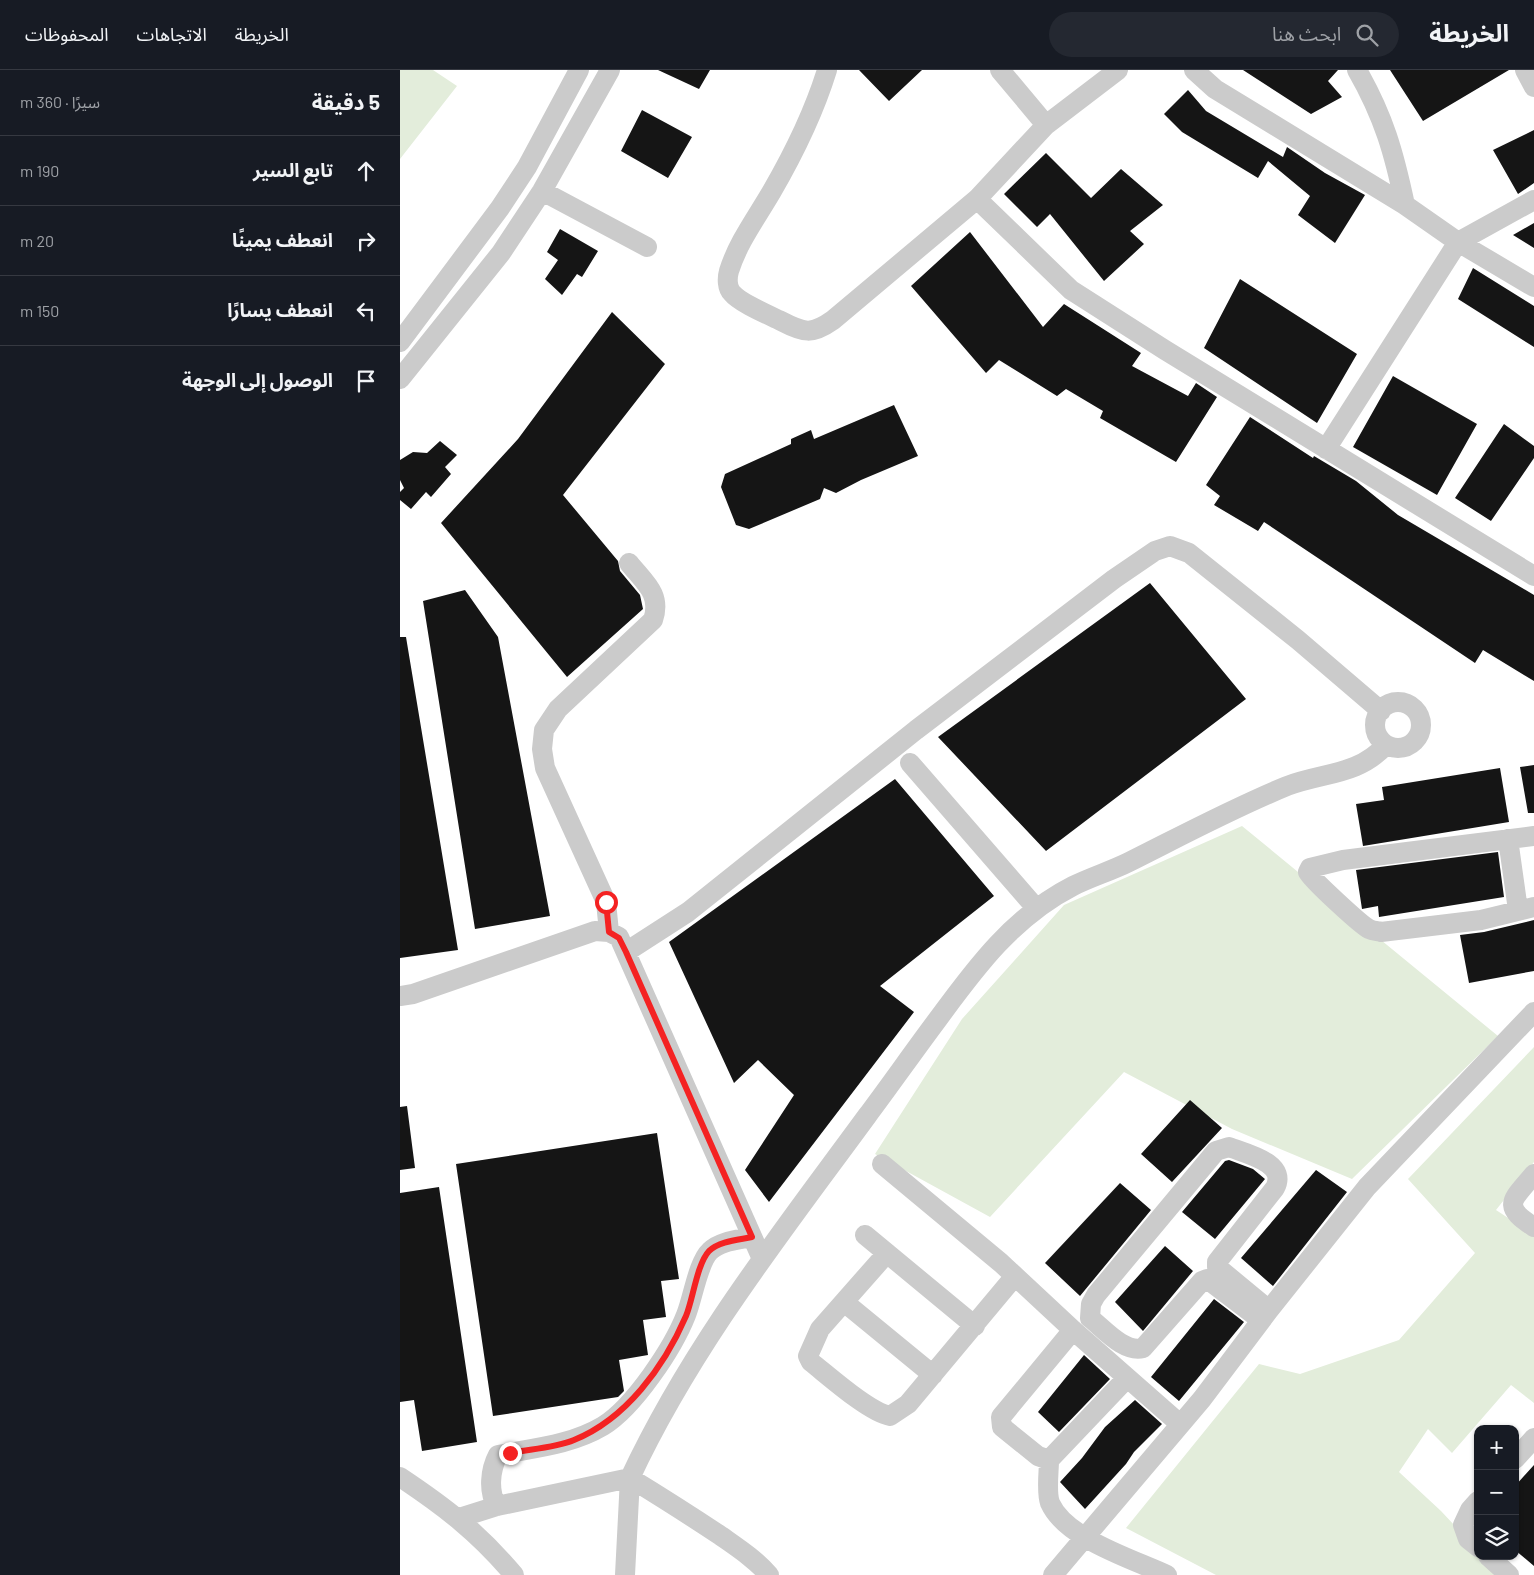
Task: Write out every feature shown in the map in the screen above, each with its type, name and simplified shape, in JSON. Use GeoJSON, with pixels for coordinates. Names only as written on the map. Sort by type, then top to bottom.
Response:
{"type":"FeatureCollection","features":[{"type":"Feature","properties":{"kind":"street"},"geometry":{"type":"LineString","coordinates":[[400,342],[500,208],[527,167],[579,70]]}},
{"type":"Feature","properties":{"kind":"street"},"geometry":{"type":"LineString","coordinates":[[400,379],[501,253],[542,191],[610,70]]}},
{"type":"Feature","properties":{"kind":"street"},"geometry":{"type":"LineString","coordinates":[[827,70],[813,110],[736,256],[729,272],[728,284],[732,293],[796,328],[810,332],[820,329],[977,199],[1046,125],[1118,70]]}},
{"type":"Feature","properties":{"kind":"street"},"geometry":{"type":"LineString","coordinates":[[1000,70],[1046,125]]}},
{"type":"Feature","properties":{"kind":"street"},"geometry":{"type":"LineString","coordinates":[[1194,70],[1215,89],[1405,206],[1458,242],[1534,287]]}},
{"type":"Feature","properties":{"kind":"street"},"geometry":{"type":"LineString","coordinates":[[1357,70],[1369,91],[1393,147],[1405,206]]}},
{"type":"Feature","properties":{"kind":"street"},"geometry":{"type":"LineString","coordinates":[[1525,70],[1534,87]]}},
{"type":"Feature","properties":{"kind":"street"},"geometry":{"type":"LineString","coordinates":[[554,118],[576,131]]}},
{"type":"Feature","properties":{"kind":"street"},"geometry":{"type":"LineString","coordinates":[[542,191],[647,248]]}},
{"type":"Feature","properties":{"kind":"street"},"geometry":{"type":"LineString","coordinates":[[977,199],[1071,290],[1534,576]]}},
{"type":"Feature","properties":{"kind":"street"},"geometry":{"type":"LineString","coordinates":[[1326,449],[1458,242],[1534,200]]}},
{"type":"Feature","properties":{"kind":"street"},"geometry":{"type":"LineString","coordinates":[[626,952],[688,912],[916,730],[1114,579],[1155,551],[1170,546],[1189,552],[1298,640],[1381,711]]}},
{"type":"Feature","properties":{"kind":"street"},"geometry":{"type":"LineString","coordinates":[[609,932],[606,902],[545,768],[542,749],[544,730],[558,710],[653,620],[656,610],[656,597],[629,563]]}},
{"type":"Feature","properties":{"kind":"street"},"geometry":{"type":"LineString","coordinates":[[1392,704],[1404,704],[1415,710],[1420,722],[1419,734],[1411,744],[1398,748],[1386,745],[1381,741],[1376,729],[1377,716],[1381,711],[1392,704]]}},
{"type":"Feature","properties":{"kind":"street"},"geometry":{"type":"LineString","coordinates":[[625,1575],[630,1478],[652,1431],[682,1379],[762,1259],[988,952],[1036,908],[1074,886],[1121,866],[1290,785],[1358,767],[1373,758],[1386,745]]}},
{"type":"Feature","properties":{"kind":"street"},"geometry":{"type":"LineString","coordinates":[[910,763],[1036,908]]}},
{"type":"Feature","properties":{"kind":"street"},"geometry":{"type":"LineString","coordinates":[[1508,840],[1526,909],[1481,920],[1381,932],[1370,930],[1314,882],[1308,872],[1310,868],[1343,860],[1534,836]]}},
{"type":"Feature","properties":{"kind":"street"},"geometry":{"type":"LineString","coordinates":[[400,996],[413,994],[595,931],[609,932],[619,938],[762,1259]]}},
{"type":"Feature","properties":{"kind":"street"},"geometry":{"type":"LineString","coordinates":[[1053,1575],[1202,1399],[1265,1315],[1367,1187],[1534,1012]]}},
{"type":"Feature","properties":{"kind":"street"},"geometry":{"type":"LineString","coordinates":[[1229,1147],[1269,1164],[1277,1172],[1279,1181],[1217,1262],[1216,1267],[1265,1315],[1208,1279],[1202,1281],[1143,1348],[1136,1350],[1120,1343],[1090,1318],[1089,1312],[1096,1294],[1216,1151],[1229,1147]]}},
{"type":"Feature","properties":{"kind":"street"},"geometry":{"type":"LineString","coordinates":[[882,1164],[1015,1276],[1180,1424]]}},
{"type":"Feature","properties":{"kind":"street"},"geometry":{"type":"LineString","coordinates":[[1534,1174],[1514,1199],[1512,1206],[1518,1216],[1534,1227]]}},
{"type":"Feature","properties":{"kind":"street"},"geometry":{"type":"LineString","coordinates":[[865,1236],[975,1326]]}},
{"type":"Feature","properties":{"kind":"street"},"geometry":{"type":"LineString","coordinates":[[497,1506],[491,1497],[493,1464],[498,1455],[572,1441],[604,1425],[634,1398],[664,1356],[686,1316],[703,1262],[709,1252],[719,1245],[752,1237]]}},
{"type":"Feature","properties":{"kind":"street"},"geometry":{"type":"LineString","coordinates":[[887,1253],[820,1329],[808,1356],[811,1362],[883,1415],[890,1416],[908,1404],[1015,1276]]}},
{"type":"Feature","properties":{"kind":"street"},"geometry":{"type":"LineString","coordinates":[[844,1302],[932,1375]]}},
{"type":"Feature","properties":{"kind":"street"},"geometry":{"type":"LineString","coordinates":[[1049,1460],[1038,1456],[1002,1427],[1001,1417],[1073,1330]]}},
{"type":"Feature","properties":{"kind":"street"},"geometry":{"type":"LineString","coordinates":[[1127,1378],[1049,1460],[1050,1501],[1067,1524],[1085,1537],[1167,1575]]}},
{"type":"Feature","properties":{"kind":"street"},"geometry":{"type":"LineString","coordinates":[[1519,1455],[1534,1438]]}},
{"type":"Feature","properties":{"kind":"street"},"geometry":{"type":"LineString","coordinates":[[400,1477],[459,1518],[487,1544],[514,1575]]}},
{"type":"Feature","properties":{"kind":"street"},"geometry":{"type":"LineString","coordinates":[[459,1518],[497,1506],[630,1478],[717,1533],[758,1562],[769,1575]]}},
{"type":"Feature","properties":{"kind":"street"},"geometry":{"type":"LineString","coordinates":[[1474,1507],[1463,1525],[1468,1539],[1474,1544]]}},
{"type":"Feature","properties":{"kind":"street"},"geometry":{"type":"LineString","coordinates":[[1492,1560],[1509,1575]]}},
{"type":"Feature","properties":{"kind":"green space"},"geometry":{"type":"Polygon","coordinates":[[[400,70],[433,70],[457,86],[400,159],[400,70]]]}},
{"type":"Feature","properties":{"kind":"green space"},"geometry":{"type":"Polygon","coordinates":[[[1242,826],[1498,1036],[1352,1179],[1232,1129],[1124,1072],[990,1217],[875,1154],[962,1019],[1064,905],[1242,826]]]}},
{"type":"Feature","properties":{"kind":"green space"},"geometry":{"type":"Polygon","coordinates":[[[1534,1047],[1534,1162],[1496,1210],[1534,1235],[1534,1403],[1511,1385],[1476,1425],[1474,1425],[1474,1428],[1452,1453],[1428,1429],[1399,1472],[1441,1511],[1474,1546],[1474,1560],[1487,1560],[1501,1575],[1216,1575],[1126,1528],[1259,1364],[1300,1374],[1399,1340],[1475,1253],[1408,1179],[1534,1047]]]}},
{"type":"Feature","properties":{"kind":"building"},"geometry":{"type":"Polygon","coordinates":[[[658,70],[710,70],[699,89],[658,70]]]}},
{"type":"Feature","properties":{"kind":"building"},"geometry":{"type":"Polygon","coordinates":[[[859,70],[922,70],[889,101],[859,70]]]}},
{"type":"Feature","properties":{"kind":"building"},"geometry":{"type":"Polygon","coordinates":[[[1243,70],[1338,70],[1328,81],[1342,97],[1311,114],[1243,70]]]}},
{"type":"Feature","properties":{"kind":"building"},"geometry":{"type":"Polygon","coordinates":[[[1390,70],[1509,70],[1423,121],[1390,70]]]}},
{"type":"Feature","properties":{"kind":"building"},"geometry":{"type":"Polygon","coordinates":[[[1188,90],[1206,111],[1283,157],[1287,147],[1325,173],[1365,195],[1335,243],[1298,215],[1310,196],[1268,161],[1258,178],[1182,132],[1164,114],[1188,90]]]}},
{"type":"Feature","properties":{"kind":"building"},"geometry":{"type":"Polygon","coordinates":[[[642,110],[692,137],[668,178],[621,151],[642,110]]]}},
{"type":"Feature","properties":{"kind":"building"},"geometry":{"type":"Polygon","coordinates":[[[1534,130],[1534,183],[1518,194],[1493,150],[1534,130]]]}},
{"type":"Feature","properties":{"kind":"building"},"geometry":{"type":"Polygon","coordinates":[[[1046,153],[1091,198],[1121,169],[1163,205],[1130,231],[1144,244],[1104,281],[1050,214],[1037,227],[1004,194],[1046,153]]]}},
{"type":"Feature","properties":{"kind":"building"},"geometry":{"type":"Polygon","coordinates":[[[1534,223],[1534,248],[1513,235],[1534,223]]]}},
{"type":"Feature","properties":{"kind":"building"},"geometry":{"type":"Polygon","coordinates":[[[560,229],[598,251],[582,277],[577,274],[562,295],[545,279],[558,260],[547,252],[560,229]]]}},
{"type":"Feature","properties":{"kind":"building"},"geometry":{"type":"Polygon","coordinates":[[[970,232],[1043,327],[1064,304],[1141,353],[1132,366],[1188,396],[1196,383],[1217,397],[1176,462],[1100,418],[1103,411],[1066,389],[1057,396],[999,360],[986,373],[911,286],[970,232]]]}},
{"type":"Feature","properties":{"kind":"building"},"geometry":{"type":"Polygon","coordinates":[[[1473,268],[1534,306],[1534,347],[1458,299],[1473,268]]]}},
{"type":"Feature","properties":{"kind":"building"},"geometry":{"type":"Polygon","coordinates":[[[1240,279],[1357,354],[1317,423],[1204,348],[1240,279]]]}},
{"type":"Feature","properties":{"kind":"building"},"geometry":{"type":"Polygon","coordinates":[[[612,312],[665,364],[563,495],[618,561],[620,571],[640,595],[643,609],[567,677],[441,523],[518,439],[612,312]]]}},
{"type":"Feature","properties":{"kind":"building"},"geometry":{"type":"Polygon","coordinates":[[[1393,376],[1477,424],[1437,495],[1353,447],[1393,376]]]}},
{"type":"Feature","properties":{"kind":"building"},"geometry":{"type":"Polygon","coordinates":[[[894,405],[918,456],[861,480],[836,493],[824,488],[820,499],[749,529],[736,525],[721,487],[725,474],[791,444],[791,439],[811,430],[814,439],[894,405]]]}},
{"type":"Feature","properties":{"kind":"building"},"geometry":{"type":"Polygon","coordinates":[[[1250,417],[1313,458],[1314,456],[1356,481],[1398,515],[1534,595],[1534,681],[1483,650],[1475,663],[1264,522],[1258,531],[1214,505],[1220,496],[1206,485],[1250,417]]]}},
{"type":"Feature","properties":{"kind":"building"},"geometry":{"type":"Polygon","coordinates":[[[1504,424],[1534,446],[1534,458],[1491,521],[1455,498],[1504,424]]]}},
{"type":"Feature","properties":{"kind":"building"},"geometry":{"type":"Polygon","coordinates":[[[440,441],[457,455],[445,467],[451,474],[431,497],[426,492],[411,509],[400,500],[400,492],[404,488],[400,480],[400,460],[413,452],[427,453],[440,441]]]}},
{"type":"Feature","properties":{"kind":"building"},"geometry":{"type":"Polygon","coordinates":[[[1150,583],[1246,699],[1046,851],[938,737],[1150,583]]]}},
{"type":"Feature","properties":{"kind":"building"},"geometry":{"type":"Polygon","coordinates":[[[465,590],[498,637],[550,916],[475,929],[423,601],[465,590]]]}},
{"type":"Feature","properties":{"kind":"building"},"geometry":{"type":"Polygon","coordinates":[[[400,637],[406,637],[458,950],[400,958],[400,637]]]}},
{"type":"Feature","properties":{"kind":"building"},"geometry":{"type":"Polygon","coordinates":[[[1534,765],[1534,813],[1528,813],[1520,767],[1534,765]]]}},
{"type":"Feature","properties":{"kind":"building"},"geometry":{"type":"Polygon","coordinates":[[[1500,768],[1509,822],[1363,846],[1356,804],[1384,800],[1382,787],[1500,768]]]}},
{"type":"Feature","properties":{"kind":"building"},"geometry":{"type":"Polygon","coordinates":[[[895,779],[994,896],[880,986],[914,1012],[769,1202],[745,1170],[794,1095],[758,1060],[734,1083],[669,942],[895,779]]]}},
{"type":"Feature","properties":{"kind":"building"},"geometry":{"type":"Polygon","coordinates":[[[1498,852],[1504,897],[1379,917],[1378,906],[1362,909],[1356,870],[1498,852]]]}},
{"type":"Feature","properties":{"kind":"building"},"geometry":{"type":"Polygon","coordinates":[[[1534,920],[1534,971],[1469,983],[1460,935],[1484,932],[1534,920]]]}},
{"type":"Feature","properties":{"kind":"building"},"geometry":{"type":"Polygon","coordinates":[[[1190,1100],[1222,1128],[1172,1182],[1141,1154],[1190,1100]]]}},
{"type":"Feature","properties":{"kind":"building"},"geometry":{"type":"Polygon","coordinates":[[[407,1106],[415,1168],[400,1170],[400,1107],[407,1106]]]}},
{"type":"Feature","properties":{"kind":"building"},"geometry":{"type":"Polygon","coordinates":[[[657,1133],[679,1279],[661,1281],[666,1317],[643,1320],[648,1355],[619,1360],[624,1391],[618,1397],[493,1416],[456,1164],[657,1133]]]}},
{"type":"Feature","properties":{"kind":"building"},"geometry":{"type":"Polygon","coordinates":[[[1229,1160],[1253,1169],[1265,1179],[1215,1239],[1182,1212],[1225,1161],[1229,1160]]]}},
{"type":"Feature","properties":{"kind":"building"},"geometry":{"type":"Polygon","coordinates":[[[1316,1170],[1347,1192],[1273,1286],[1241,1258],[1316,1170]]]}},
{"type":"Feature","properties":{"kind":"building"},"geometry":{"type":"Polygon","coordinates":[[[1120,1183],[1151,1210],[1080,1296],[1045,1263],[1120,1183]]]}},
{"type":"Feature","properties":{"kind":"building"},"geometry":{"type":"Polygon","coordinates":[[[439,1187],[477,1442],[422,1451],[414,1400],[400,1402],[400,1193],[439,1187]]]}},
{"type":"Feature","properties":{"kind":"building"},"geometry":{"type":"Polygon","coordinates":[[[1165,1246],[1193,1271],[1143,1331],[1115,1302],[1165,1246]]]}},
{"type":"Feature","properties":{"kind":"building"},"geometry":{"type":"Polygon","coordinates":[[[1214,1299],[1244,1322],[1179,1401],[1151,1377],[1214,1299]]]}},
{"type":"Feature","properties":{"kind":"building"},"geometry":{"type":"Polygon","coordinates":[[[1084,1355],[1110,1379],[1059,1432],[1038,1412],[1084,1355]]]}},
{"type":"Feature","properties":{"kind":"building"},"geometry":{"type":"Polygon","coordinates":[[[1135,1400],[1162,1424],[1134,1452],[1126,1464],[1085,1509],[1060,1482],[1082,1458],[1105,1427],[1135,1400]]]}},
{"type":"Feature","properties":{"kind":"building"},"geometry":{"type":"Polygon","coordinates":[[[1534,1465],[1534,1566],[1519,1553],[1519,1482],[1534,1465]]]}},
{"type":"Feature","properties":{"kind":"route"},"geometry":{"type":"LineString","coordinates":[[510,1453],[572,1441],[604,1425],[634,1398],[664,1356],[686,1316],[703,1262],[709,1252],[719,1245],[752,1237],[626,952],[619,938],[609,932],[606,902]]}}]}
